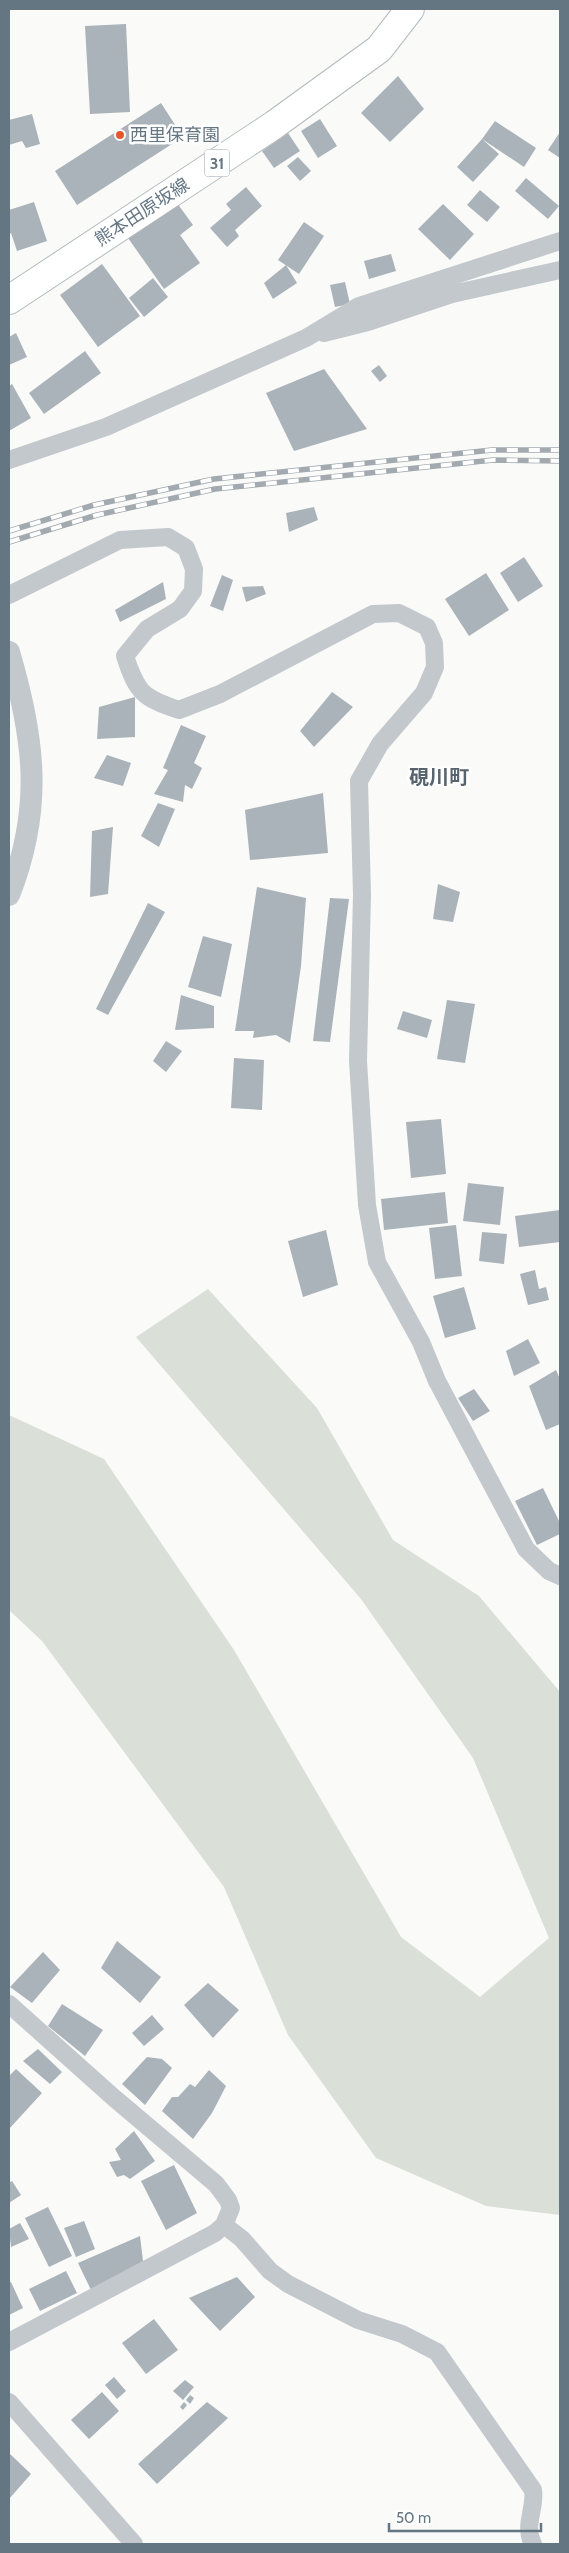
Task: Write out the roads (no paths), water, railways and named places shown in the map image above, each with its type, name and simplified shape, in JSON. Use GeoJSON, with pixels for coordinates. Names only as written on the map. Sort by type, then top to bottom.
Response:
{"type":"FeatureCollection","features":[{"type":"Feature","properties":{"kind":"main road","name":"熊本田原坂線"},"geometry":{"type":"LineString","coordinates":[[9,300],[312,98],[379,49],[410,9]]}},
{"type":"Feature","properties":{"kind":"street"},"geometry":{"type":"LineString","coordinates":[[9,460],[106,427],[306,338],[359,306],[560,241]]}},
{"type":"Feature","properties":{"kind":"street"},"geometry":{"type":"LineString","coordinates":[[306,338],[368,322],[452,294],[560,270]]}},
{"type":"Feature","properties":{"kind":"street"},"geometry":{"type":"LineString","coordinates":[[9,595],[120,540],[168,537],[186,548],[194,569],[192,591],[180,609],[147,629],[125,656],[133,680],[143,693],[154,701],[180,710],[220,694],[373,614],[399,613],[427,627],[434,643],[435,667],[424,692],[380,744],[359,781],[362,895],[358,1061],[367,1205],[377,1262],[421,1342],[436,1381],[526,1549],[549,1571],[560,1576]]}},
{"type":"Feature","properties":{"kind":"street"},"geometry":{"type":"LineString","coordinates":[[9,652],[21,694],[31,749],[31,819],[19,869],[9,895]]}},
{"type":"Feature","properties":{"kind":"street"},"geometry":{"type":"LineString","coordinates":[[9,2004],[113,2097],[216,2184],[228,2200],[231,2208],[230,2215],[224,2225],[215,2233],[9,2342]]}},
{"type":"Feature","properties":{"kind":"street"},"geometry":{"type":"LineString","coordinates":[[224,2225],[242,2240],[270,2272],[288,2284],[358,2320],[402,2334],[437,2352],[533,2490],[534,2499],[529,2522],[533,2544]]}},
{"type":"Feature","properties":{"kind":"street"},"geometry":{"type":"LineString","coordinates":[[9,2402],[134,2544]]}},
{"type":"Feature","properties":{"kind":"railway"},"geometry":{"type":"LineString","coordinates":[[9,531],[94,505],[214,479],[492,450],[560,450]]}},
{"type":"Feature","properties":{"kind":"railway"},"geometry":{"type":"LineString","coordinates":[[9,542],[97,515],[215,489],[493,460],[560,461]]}},
{"type":"Feature","properties":{"kind":"place","name":"西里保育園"},"geometry":{"type":"Point","coordinates":[120,135]}},
{"type":"Feature","properties":{"kind":"district","name":"硯川町"},"geometry":{"type":"Point","coordinates":[439,777]}}]}
